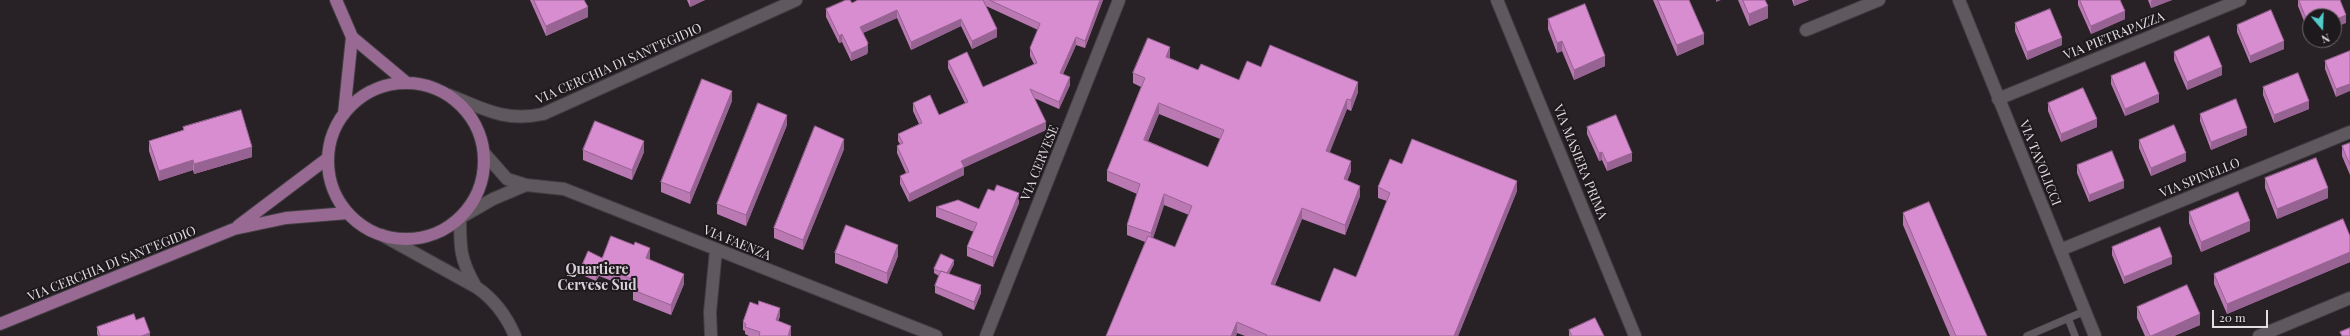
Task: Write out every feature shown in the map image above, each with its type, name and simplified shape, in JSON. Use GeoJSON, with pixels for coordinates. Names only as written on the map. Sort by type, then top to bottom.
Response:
{"type":"FeatureCollection","features":[{"type":"Feature","properties":{"kind":"main road"},"geometry":{"type":"LineString","coordinates":[[336,0],[352,37],[407,83]]}},
{"type":"Feature","properties":{"kind":"main road"},"geometry":{"type":"LineString","coordinates":[[344,114],[352,37]]}},
{"type":"Feature","properties":{"kind":"main road"},"geometry":{"type":"LineString","coordinates":[[407,83],[436,88],[449,95],[470,115],[478,128],[484,154],[482,182],[469,208],[460,218],[436,233],[423,237],[395,238],[382,235],[363,226],[348,213],[332,187],[328,158],[332,135],[344,114],[356,101],[372,91],[389,85],[407,83]]}},
{"type":"Feature","properties":{"kind":"main road"},"geometry":{"type":"LineString","coordinates":[[234,229],[328,158]]}},
{"type":"Feature","properties":{"kind":"main road"},"geometry":{"type":"LineString","coordinates":[[234,229],[286,218],[348,213]]}},
{"type":"Feature","properties":{"kind":"main road","name":"VIA CERCHIA DI SANT'EGIDIO"},"geometry":{"type":"LineString","coordinates":[[0,324],[234,229]]}},
{"type":"Feature","properties":{"kind":"street","name":"VIA CERCHIA DI SANT'EGIDIO"},"geometry":{"type":"LineString","coordinates":[[449,95],[501,116],[523,118],[543,114],[796,0]]}},
{"type":"Feature","properties":{"kind":"street","name":"VIA CERVESE"},"geometry":{"type":"LineString","coordinates":[[986,336],[1119,0]]}},
{"type":"Feature","properties":{"kind":"street","name":"VIA MASIERA PRIMA"},"geometry":{"type":"LineString","coordinates":[[1498,0],[1635,336]]}},
{"type":"Feature","properties":{"kind":"street"},"geometry":{"type":"LineString","coordinates":[[1806,30],[1879,0]]}},
{"type":"Feature","properties":{"kind":"street","name":"VIA TAVOLICCI"},"geometry":{"type":"LineString","coordinates":[[1959,0],[1998,99],[2096,336]]}},
{"type":"Feature","properties":{"kind":"street","name":"VIA PIETRAPAZZA"},"geometry":{"type":"LineString","coordinates":[[1998,99],[2240,0]]}},
{"type":"Feature","properties":{"kind":"street","name":"VIA SPINELLO"},"geometry":{"type":"LineString","coordinates":[[2060,250],[2350,132]]}},
{"type":"Feature","properties":{"kind":"street","name":"VIA FAENZA"},"geometry":{"type":"LineString","coordinates":[[484,154],[507,179],[526,185],[564,189],[936,336]]}},
{"type":"Feature","properties":{"kind":"street"},"geometry":{"type":"LineString","coordinates":[[476,286],[467,272],[460,253],[460,218],[493,199],[526,185]]}},
{"type":"Feature","properties":{"kind":"street"},"geometry":{"type":"LineString","coordinates":[[382,235],[476,286],[490,296],[503,314],[514,336]]}},
{"type":"Feature","properties":{"kind":"street"},"geometry":{"type":"LineString","coordinates":[[711,336],[710,312],[716,250]]}},
{"type":"Feature","properties":{"kind":"street"},"geometry":{"type":"LineString","coordinates":[[2258,336],[2350,298]]}},
{"type":"Feature","properties":{"kind":"lane"},"geometry":{"type":"LineString","coordinates":[[2027,336],[2085,310]]}},
{"type":"Feature","properties":{"kind":"lane"},"geometry":{"type":"LineString","coordinates":[[2068,318],[2076,336]]}},
{"type":"Feature","properties":{"kind":"building"},"geometry":{"type":"Polygon","coordinates":[[[534,0],[584,0],[588,7],[546,26],[534,0]]]}},
{"type":"Feature","properties":{"kind":"building"},"geometry":{"type":"Polygon","coordinates":[[[846,0],[850,0],[852,3],[858,0],[983,0],[997,29],[972,41],[961,19],[911,42],[897,10],[860,27],[868,43],[867,46],[851,53],[842,34],[839,36],[826,9],[846,0]]]}},
{"type":"Feature","properties":{"kind":"building"},"geometry":{"type":"Polygon","coordinates":[[[990,0],[1100,0],[1085,41],[1076,37],[1060,73],[1070,77],[1059,102],[1030,89],[1046,122],[961,161],[964,167],[909,194],[900,176],[909,172],[897,146],[903,143],[898,134],[922,123],[913,103],[930,95],[939,115],[968,102],[948,61],[967,52],[983,87],[1037,63],[1030,48],[1040,24],[990,0]]]}},
{"type":"Feature","properties":{"kind":"building"},"geometry":{"type":"Polygon","coordinates":[[[1658,0],[1689,0],[1704,34],[1677,45],[1658,0]]]}},
{"type":"Feature","properties":{"kind":"building"},"geometry":{"type":"Polygon","coordinates":[[[1743,0],[1765,0],[1768,6],[1749,14],[1743,0]]]}},
{"type":"Feature","properties":{"kind":"building"},"geometry":{"type":"Polygon","coordinates":[[[2080,0],[2120,0],[2125,11],[2091,26],[2080,0]]]}},
{"type":"Feature","properties":{"kind":"building"},"geometry":{"type":"Polygon","coordinates":[[[2299,0],[2340,0],[2346,15],[2342,17],[2342,8],[2302,8],[2299,0]]]}},
{"type":"Feature","properties":{"kind":"building"},"geometry":{"type":"Polygon","coordinates":[[[1585,4],[1605,56],[1574,70],[1562,41],[1557,43],[1548,19],[1585,4]]]}},
{"type":"Feature","properties":{"kind":"building"},"geometry":{"type":"Polygon","coordinates":[[[2050,9],[2062,38],[2027,52],[2015,23],[2050,9]]]}},
{"type":"Feature","properties":{"kind":"building"},"geometry":{"type":"Polygon","coordinates":[[[2271,10],[2284,41],[2250,56],[2237,25],[2271,10]]]}},
{"type":"Feature","properties":{"kind":"building"},"geometry":{"type":"Polygon","coordinates":[[[2209,36],[2222,67],[2187,82],[2174,52],[2209,36]]]}},
{"type":"Feature","properties":{"kind":"building"},"geometry":{"type":"Polygon","coordinates":[[[1148,38],[1170,47],[1166,57],[1198,70],[1201,64],[1239,80],[1247,61],[1261,67],[1270,45],[1358,82],[1351,100],[1347,99],[1326,151],[1351,161],[1344,179],[1360,186],[1345,225],[1302,208],[1271,284],[1320,302],[1334,268],[1356,277],[1390,193],[1378,187],[1390,159],[1402,164],[1412,139],[1517,181],[1454,336],[1266,336],[1267,335],[1237,322],[1231,336],[1106,336],[1148,236],[1175,247],[1192,206],[1164,194],[1151,233],[1127,225],[1140,184],[1107,171],[1145,78],[1133,73],[1148,38]],[[1159,103],[1144,140],[1208,167],[1224,130],[1159,103]]]}},
{"type":"Feature","properties":{"kind":"building"},"geometry":{"type":"Polygon","coordinates":[[[2350,51],[2350,84],[2336,89],[2325,61],[2350,51]]]}},
{"type":"Feature","properties":{"kind":"building"},"geometry":{"type":"Polygon","coordinates":[[[2145,62],[2159,94],[2125,109],[2111,76],[2145,62]]]}},
{"type":"Feature","properties":{"kind":"building"},"geometry":{"type":"Polygon","coordinates":[[[2298,73],[2309,101],[2274,115],[2263,87],[2298,73]]]}},
{"type":"Feature","properties":{"kind":"building"},"geometry":{"type":"Polygon","coordinates":[[[702,79],[732,91],[690,193],[661,182],[702,79]]]}},
{"type":"Feature","properties":{"kind":"building"},"geometry":{"type":"Polygon","coordinates":[[[2083,88],[2097,119],[2061,134],[2048,103],[2083,88]]]}},
{"type":"Feature","properties":{"kind":"building"},"geometry":{"type":"Polygon","coordinates":[[[2236,99],[2247,128],[2211,142],[2200,114],[2236,99]]]}},
{"type":"Feature","properties":{"kind":"building"},"geometry":{"type":"Polygon","coordinates":[[[758,103],[787,115],[746,215],[717,204],[758,103]]]}},
{"type":"Feature","properties":{"kind":"building"},"geometry":{"type":"Polygon","coordinates":[[[241,110],[252,147],[194,164],[193,160],[159,171],[149,141],[184,130],[183,127],[241,110]]]}},
{"type":"Feature","properties":{"kind":"building"},"geometry":{"type":"Polygon","coordinates":[[[1616,115],[1632,153],[1607,163],[1602,152],[1599,153],[1587,127],[1616,115]]]}},
{"type":"Feature","properties":{"kind":"building"},"geometry":{"type":"Polygon","coordinates":[[[595,121],[644,141],[632,170],[583,150],[595,121]]]}},
{"type":"Feature","properties":{"kind":"building"},"geometry":{"type":"Polygon","coordinates":[[[2174,125],[2186,153],[2151,168],[2139,140],[2174,125]]]}},
{"type":"Feature","properties":{"kind":"building"},"geometry":{"type":"Polygon","coordinates":[[[815,126],[844,139],[803,240],[774,228],[815,126]]]}},
{"type":"Feature","properties":{"kind":"building"},"geometry":{"type":"Polygon","coordinates":[[[2350,143],[2350,165],[2342,146],[2350,143]]]}},
{"type":"Feature","properties":{"kind":"building"},"geometry":{"type":"Polygon","coordinates":[[[2112,151],[2124,181],[2089,195],[2077,165],[2112,151]]]}},
{"type":"Feature","properties":{"kind":"building"},"geometry":{"type":"Polygon","coordinates":[[[2316,158],[2328,188],[2277,209],[2265,178],[2316,158]]]}},
{"type":"Feature","properties":{"kind":"building"},"geometry":{"type":"Polygon","coordinates":[[[997,185],[1019,193],[993,257],[967,247],[977,223],[936,207],[958,200],[979,209],[988,189],[994,191],[997,185]]]}},
{"type":"Feature","properties":{"kind":"building"},"geometry":{"type":"Polygon","coordinates":[[[2238,192],[2250,221],[2201,242],[2189,212],[2238,192]]]}},
{"type":"Feature","properties":{"kind":"building"},"geometry":{"type":"Polygon","coordinates":[[[1929,202],[1987,336],[1956,336],[1903,213],[1929,202]]]}},
{"type":"Feature","properties":{"kind":"building"},"geometry":{"type":"Polygon","coordinates":[[[2343,219],[2350,236],[2350,252],[2227,304],[2214,274],[2343,219]]]}},
{"type":"Feature","properties":{"kind":"building"},"geometry":{"type":"Polygon","coordinates":[[[846,225],[898,245],[887,273],[835,253],[846,225]]]}},
{"type":"Feature","properties":{"kind":"building"},"geometry":{"type":"Polygon","coordinates":[[[2160,227],[2172,257],[2124,277],[2112,247],[2160,227]]]}},
{"type":"Feature","properties":{"kind":"building"},"geometry":{"type":"Polygon","coordinates":[[[611,236],[634,245],[635,242],[650,248],[646,258],[684,274],[671,305],[633,290],[636,281],[599,265],[596,271],[582,265],[588,251],[602,258],[611,236]]]}},
{"type":"Feature","properties":{"kind":"building"},"geometry":{"type":"Polygon","coordinates":[[[941,254],[954,260],[947,273],[934,269],[941,254]]]}},
{"type":"Feature","properties":{"kind":"building"},"geometry":{"type":"Polygon","coordinates":[[[941,271],[981,285],[974,302],[935,286],[941,271]]]}},
{"type":"Feature","properties":{"kind":"building"},"geometry":{"type":"Polygon","coordinates":[[[2187,285],[2200,314],[2150,336],[2137,307],[2187,285]]]}},
{"type":"Feature","properties":{"kind":"building"},"geometry":{"type":"Polygon","coordinates":[[[759,301],[780,308],[776,320],[791,326],[788,336],[759,336],[760,332],[745,327],[746,324],[743,322],[750,302],[758,305],[759,301]]]}},
{"type":"Feature","properties":{"kind":"building"},"geometry":{"type":"Polygon","coordinates":[[[134,314],[136,320],[144,317],[150,333],[141,336],[100,336],[97,327],[134,314]]]}},
{"type":"Feature","properties":{"kind":"building"},"geometry":{"type":"Polygon","coordinates":[[[1595,318],[1604,336],[1572,336],[1569,330],[1595,318]]]}},
{"type":"Feature","properties":{"kind":"building"},"geometry":{"type":"Polygon","coordinates":[[[2350,328],[2350,336],[2342,336],[2340,332],[2350,328]]]}},
{"type":"Feature","properties":{"kind":"district","name":"Quartiere Cervese Sud"},"geometry":{"type":"Point","coordinates":[597,278]}}]}
